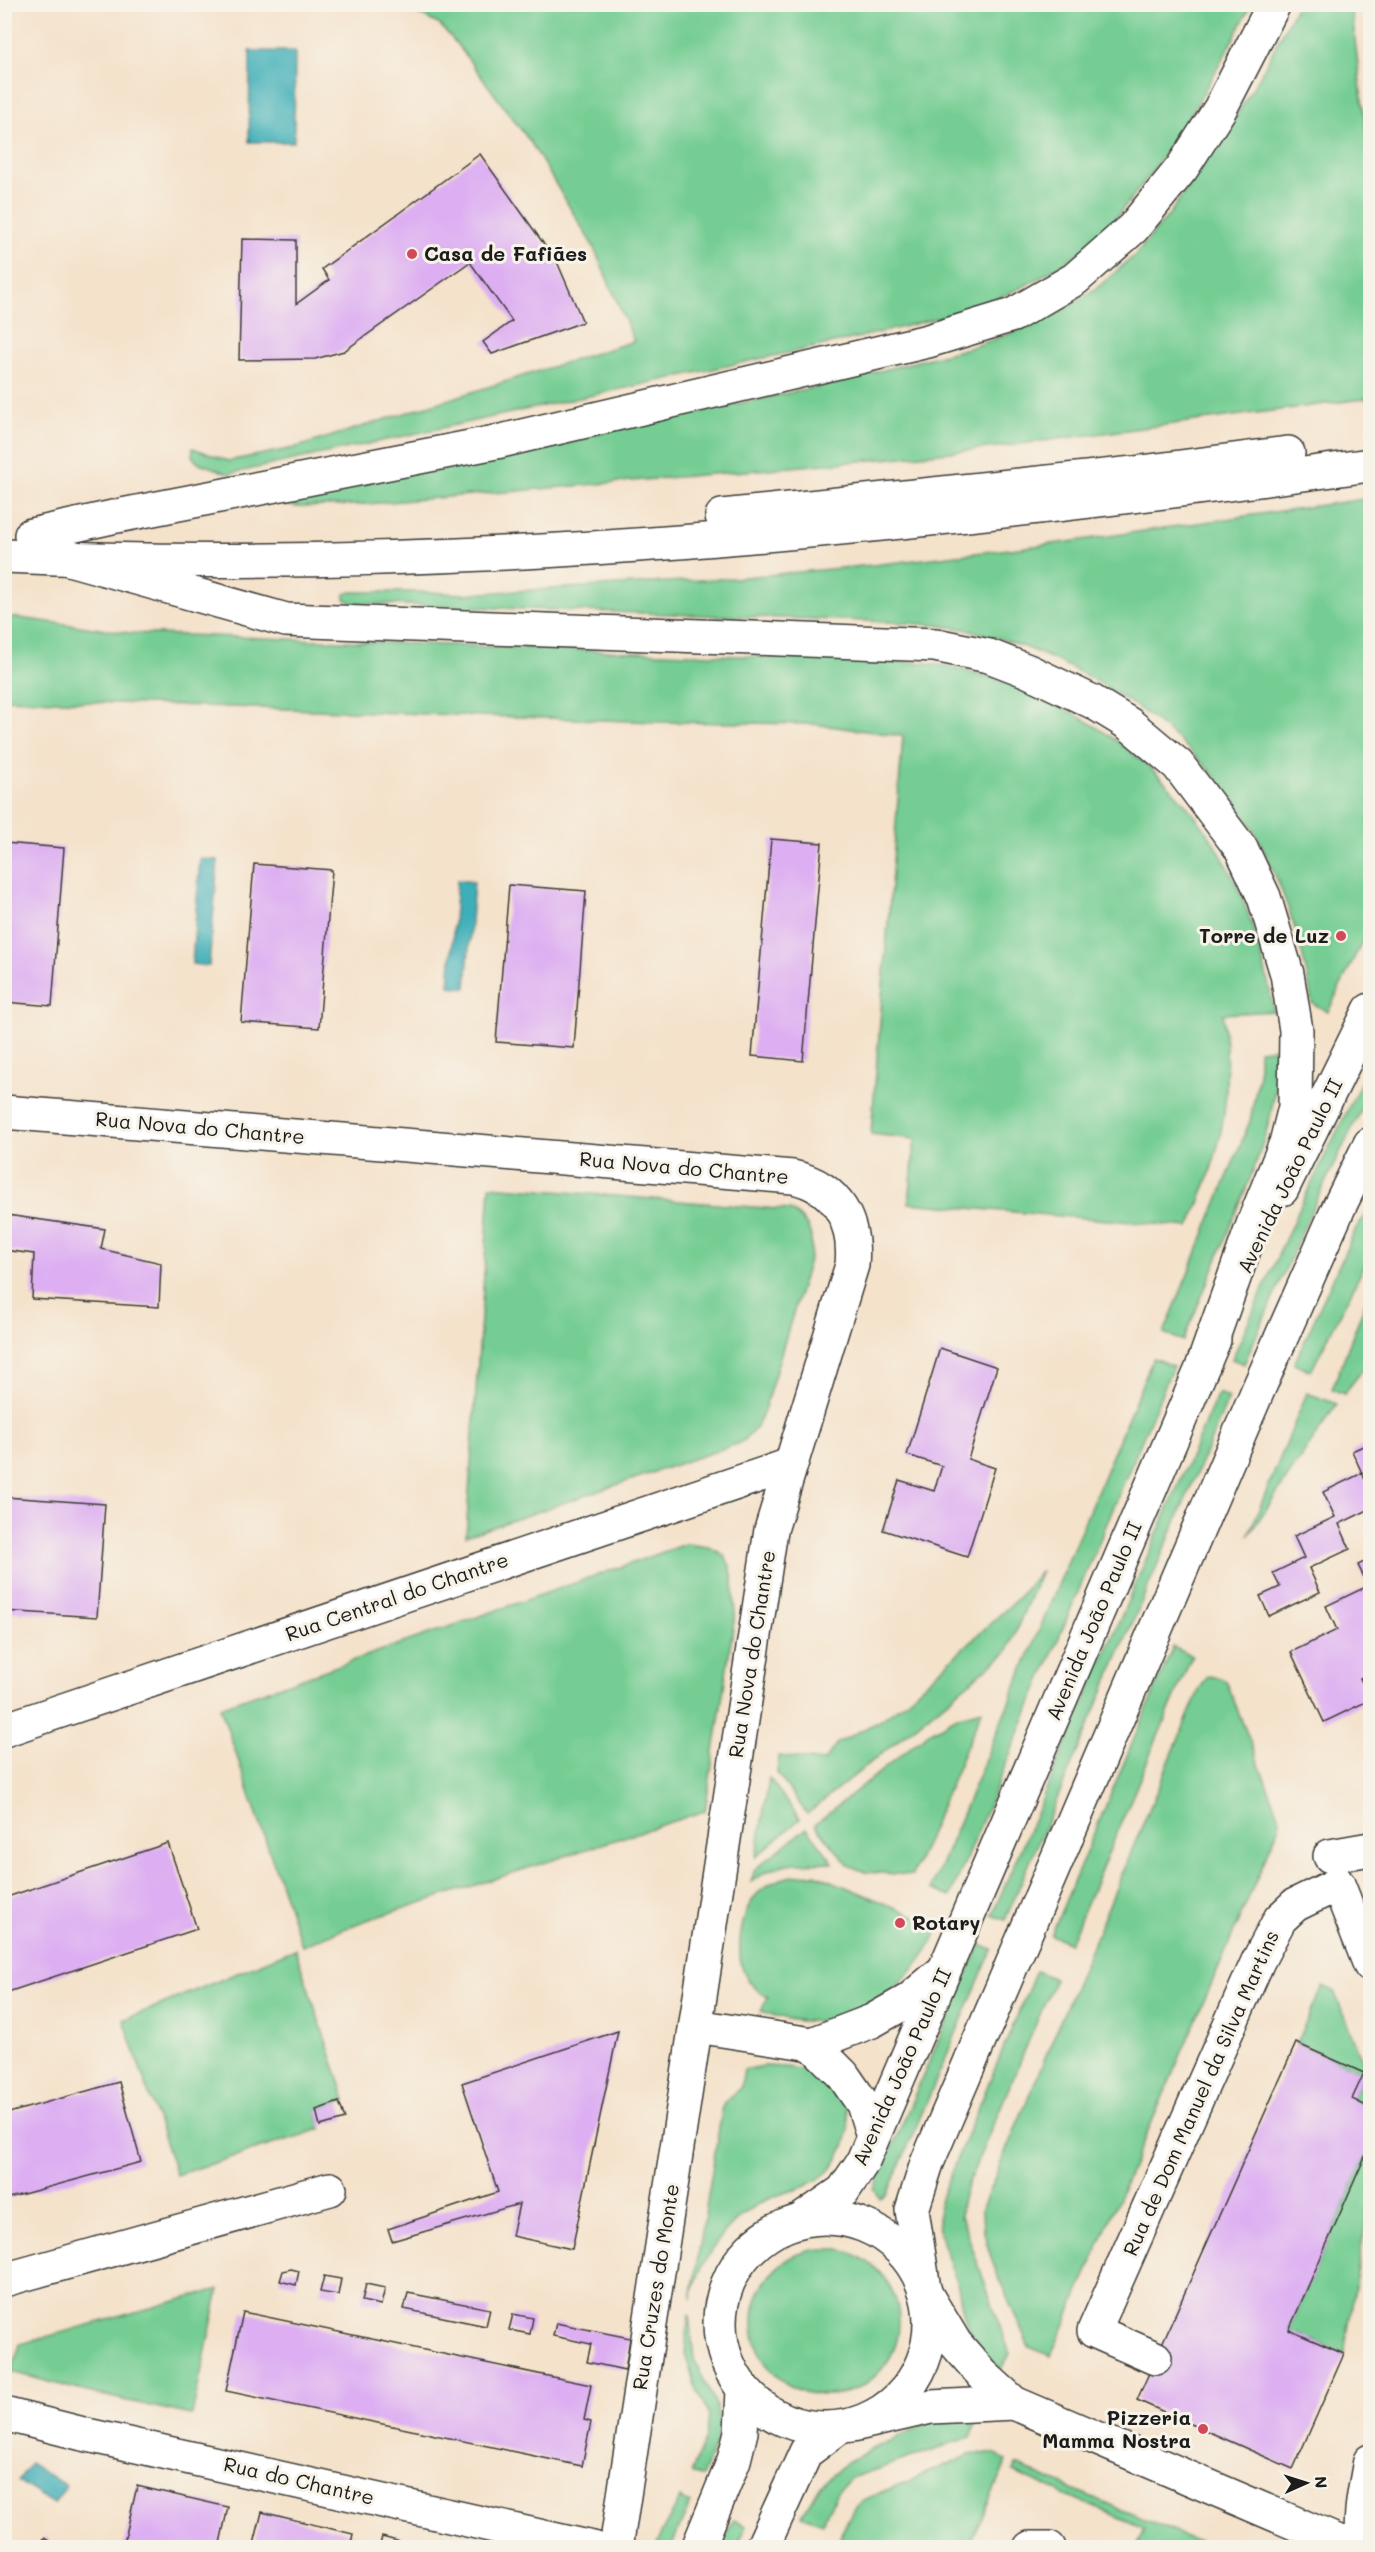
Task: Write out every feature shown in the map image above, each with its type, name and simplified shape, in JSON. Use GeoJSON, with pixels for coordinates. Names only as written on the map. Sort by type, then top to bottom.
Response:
{"type":"FeatureCollection","features":[{"type":"Feature","properties":{"kind":"main road"},"geometry":{"type":"LineString","coordinates":[[18,535],[501,441],[928,341],[1013,315],[1075,279],[1133,228],[1182,168],[1220,109],[1274,4]]}},
{"type":"Feature","properties":{"kind":"main road"},"geometry":{"type":"LineString","coordinates":[[18,535],[234,538],[369,535],[528,529],[674,520],[1134,474],[1371,443]]}},
{"type":"Feature","properties":{"kind":"main road"},"geometry":{"type":"LineString","coordinates":[[4,556],[69,559],[404,556],[711,539],[847,528],[1115,500],[1371,465]]}},
{"type":"Feature","properties":{"kind":"main road"},"geometry":{"type":"LineString","coordinates":[[69,559],[286,620],[935,645],[989,656],[1028,670],[1093,702],[1129,724],[1179,765],[1242,850],[1264,897],[1278,940],[1287,974],[1296,1030],[1295,1107],[1286,1143],[1255,1219],[1203,1365]]}},
{"type":"Feature","properties":{"kind":"main road","name":"Avenida João Paulo II"},"geometry":{"type":"LineString","coordinates":[[846,2426],[803,2426],[770,2414],[742,2390],[725,2358],[719,2322],[725,2287],[743,2255],[770,2231],[804,2218],[843,2191],[862,2163],[1274,1204],[1371,1010]]}},
{"type":"Feature","properties":{"kind":"main road","name":"Rua Nova do Chantre"},"geometry":{"type":"LineString","coordinates":[[4,1112],[781,1176],[812,1182],[828,1194],[845,1215],[851,1228],[852,1265],[771,1530],[696,2026]]}},
{"type":"Feature","properties":{"kind":"main road","name":"Avenida João Paulo II"},"geometry":{"type":"LineString","coordinates":[[762,2547],[806,2452],[846,2426],[883,2412],[907,2390],[923,2362],[930,2330],[912,2210],[927,2163],[1258,1390],[1339,1207],[1371,1144]]}},
{"type":"Feature","properties":{"kind":"main road","name":"Rua Central do Chantre"},"geometry":{"type":"LineString","coordinates":[[4,1730],[790,1465]]}},
{"type":"Feature","properties":{"kind":"main road","name":"Rua de Dom Manuel da Silva Martins"},"geometry":{"type":"LineString","coordinates":[[1155,2358],[1094,2331],[1258,1961],[1280,1918],[1334,1870],[1371,1849]]}},
{"type":"Feature","properties":{"kind":"main road"},"geometry":{"type":"LineString","coordinates":[[1334,1870],[1371,1965]]}},
{"type":"Feature","properties":{"kind":"main road"},"geometry":{"type":"LineString","coordinates":[[696,2026],[812,2044],[872,2021],[909,2000],[944,1970]]}},
{"type":"Feature","properties":{"kind":"main road","name":"Rua Cruzes do Monte"},"geometry":{"type":"LineString","coordinates":[[616,2547],[696,2026]]}},
{"type":"Feature","properties":{"kind":"main road"},"geometry":{"type":"LineString","coordinates":[[812,2044],[843,2075],[863,2104],[873,2136]]}},
{"type":"Feature","properties":{"kind":"main road"},"geometry":{"type":"LineString","coordinates":[[4,2280],[330,2189]]}},
{"type":"Feature","properties":{"kind":"main road","name":"Avenida João Paulo II"},"geometry":{"type":"LineString","coordinates":[[804,2218],[840,2217],[874,2229],[903,2251],[925,2290]]}},
{"type":"Feature","properties":{"kind":"main road"},"geometry":{"type":"LineString","coordinates":[[925,2290],[955,2343],[983,2375],[1014,2403],[1353,2547]]}},
{"type":"Feature","properties":{"kind":"main road","name":"Avenida João Paulo II"},"geometry":{"type":"LineString","coordinates":[[698,2547],[734,2460],[741,2432],[742,2390]]}},
{"type":"Feature","properties":{"kind":"main road"},"geometry":{"type":"LineString","coordinates":[[846,2426],[931,2407],[1014,2403]]}},
{"type":"Feature","properties":{"kind":"main road","name":"Rua do Chantre"},"geometry":{"type":"LineString","coordinates":[[4,2414],[83,2434],[593,2547]]}},
{"type":"Feature","properties":{"kind":"main road"},"geometry":{"type":"LineString","coordinates":[[1363,2547],[1362,2517],[1371,2461]]}},
{"type":"Feature","properties":{"kind":"main road"},"geometry":{"type":"LineString","coordinates":[[1030,2547],[1049,2547]]}},
{"type":"Feature","properties":{"kind":"green space"},"geometry":{"type":"Polygon","coordinates":[[[402,5],[1251,5],[1212,79],[1183,126],[1151,173],[1114,220],[1092,243],[1076,255],[1025,286],[1002,296],[956,313],[909,326],[229,474],[197,462],[192,456],[193,448],[228,461],[294,448],[634,341],[593,246],[531,143],[457,44],[440,25],[402,5]]]}},
{"type":"Feature","properties":{"kind":"green space"},"geometry":{"type":"Polygon","coordinates":[[[1297,5],[1351,5],[1370,169],[1370,398],[998,447],[883,459],[356,505],[297,507],[284,505],[296,496],[817,387],[972,347],[1053,315],[1097,288],[1135,255],[1168,216],[1230,126],[1260,76],[1297,5]]]}},
{"type":"Feature","properties":{"kind":"green space"},"geometry":{"type":"Polygon","coordinates":[[[1370,498],[1370,925],[1328,1012],[1312,1003],[1299,942],[1286,902],[1261,844],[1238,805],[1208,769],[1173,736],[1135,706],[1093,680],[1050,658],[1006,641],[963,629],[927,624],[353,603],[345,599],[345,594],[350,592],[464,594],[734,578],[873,565],[1068,542],[1370,498]]]}},
{"type":"Feature","properties":{"kind":"green space"},"geometry":{"type":"Polygon","coordinates":[[[5,616],[131,633],[926,663],[970,671],[1014,685],[1057,704],[1098,728],[1136,755],[1170,787],[1200,822],[1224,860],[1241,896],[1266,972],[1274,1011],[1223,1014],[1227,1072],[1223,1123],[1210,1173],[1189,1227],[909,1203],[915,1139],[871,1134],[903,736],[813,724],[658,722],[5,699],[5,616]]]}},
{"type":"Feature","properties":{"kind":"green space"},"geometry":{"type":"Polygon","coordinates":[[[1278,1048],[1274,1095],[1264,1138],[1250,1179],[1183,1341],[1164,1333],[1250,1121],[1259,1074],[1259,1050],[1278,1048]]]}},
{"type":"Feature","properties":{"kind":"green space"},"geometry":{"type":"Polygon","coordinates":[[[1370,1064],[1370,1092],[1314,1205],[1244,1364],[1232,1359],[1297,1213],[1370,1064]]]}},
{"type":"Feature","properties":{"kind":"green space"},"geometry":{"type":"Polygon","coordinates":[[[490,1186],[790,1210],[802,1220],[811,1235],[810,1257],[763,1414],[750,1435],[737,1444],[466,1536],[490,1186]]]}},
{"type":"Feature","properties":{"kind":"green space"},"geometry":{"type":"Polygon","coordinates":[[[1370,1210],[1370,1255],[1311,1371],[1294,1364],[1356,1228],[1370,1210]]]}},
{"type":"Feature","properties":{"kind":"green space"},"geometry":{"type":"Polygon","coordinates":[[[1370,1291],[1370,1360],[1344,1394],[1332,1389],[1370,1291]]]}},
{"type":"Feature","properties":{"kind":"green space"},"geometry":{"type":"Polygon","coordinates":[[[1153,1358],[1173,1366],[950,1897],[931,1889],[1153,1358]]]}},
{"type":"Feature","properties":{"kind":"green space"},"geometry":{"type":"Polygon","coordinates":[[[1218,1393],[1229,1398],[1005,1920],[992,1915],[1218,1393]]]}},
{"type":"Feature","properties":{"kind":"green space"},"geometry":{"type":"Polygon","coordinates":[[[1307,1393],[1337,1404],[1248,1536],[1307,1393]]]}},
{"type":"Feature","properties":{"kind":"green space"},"geometry":{"type":"Polygon","coordinates":[[[686,1544],[709,1547],[724,1555],[733,1579],[735,1615],[705,1811],[361,1922],[302,1946],[220,1707],[686,1544]]]}},
{"type":"Feature","properties":{"kind":"green space"},"geometry":{"type":"Polygon","coordinates":[[[1041,1571],[1007,1652],[807,1814],[777,1773],[779,1756],[824,1761],[837,1743],[881,1720],[904,1703],[1018,1598],[1041,1571]]]}},
{"type":"Feature","properties":{"kind":"green space"},"geometry":{"type":"Polygon","coordinates":[[[1173,1647],[1192,1656],[1070,1943],[1051,1935],[1173,1647]]]}},
{"type":"Feature","properties":{"kind":"green space"},"geometry":{"type":"Polygon","coordinates":[[[1208,1676],[1221,1678],[1227,1683],[1279,1815],[1279,1827],[1051,2356],[1029,2347],[992,2260],[986,2242],[982,2208],[1199,1690],[1208,1676]]]}},
{"type":"Feature","properties":{"kind":"green space"},"geometry":{"type":"Polygon","coordinates":[[[982,1710],[912,1875],[865,1872],[848,1865],[815,1824],[927,1734],[959,1716],[982,1710]]]}},
{"type":"Feature","properties":{"kind":"green space"},"geometry":{"type":"Polygon","coordinates":[[[769,1778],[800,1819],[756,1857],[769,1778]]]}},
{"type":"Feature","properties":{"kind":"green space"},"geometry":{"type":"Polygon","coordinates":[[[807,1828],[833,1862],[782,1865],[751,1882],[755,1869],[807,1828]]]}},
{"type":"Feature","properties":{"kind":"green space"},"geometry":{"type":"Polygon","coordinates":[[[815,1874],[939,1926],[932,1942],[911,1972],[883,1997],[868,2006],[834,2019],[816,2021],[779,2017],[761,2011],[768,1997],[755,1988],[745,1975],[740,1955],[744,1920],[753,1900],[765,1887],[785,1878],[815,1874]]]}},
{"type":"Feature","properties":{"kind":"green space"},"geometry":{"type":"Polygon","coordinates":[[[980,1944],[992,1949],[887,2195],[880,2199],[874,2189],[980,1944]]]}},
{"type":"Feature","properties":{"kind":"green space"},"geometry":{"type":"Polygon","coordinates":[[[295,1949],[346,2100],[316,2110],[321,2129],[176,2175],[124,2020],[295,1949]]]}},
{"type":"Feature","properties":{"kind":"green space"},"geometry":{"type":"Polygon","coordinates":[[[1036,1971],[1055,1979],[962,2198],[961,2216],[1010,2354],[1001,2369],[978,2344],[969,2329],[940,2235],[938,2213],[945,2187],[1036,1971]]]}},
{"type":"Feature","properties":{"kind":"green space"},"geometry":{"type":"Polygon","coordinates":[[[1323,1986],[1334,1991],[1370,2080],[1370,2108],[1352,2099],[1364,2073],[1296,2043],[1323,1986]]]}},
{"type":"Feature","properties":{"kind":"green space"},"geometry":{"type":"Polygon","coordinates":[[[764,2066],[787,2067],[812,2072],[826,2079],[837,2089],[848,2113],[846,2139],[842,2152],[819,2179],[756,2205],[730,2226],[710,2253],[695,2283],[691,2299],[722,2110],[726,2101],[741,2087],[744,2070],[764,2066]]]}},
{"type":"Feature","properties":{"kind":"green space"},"geometry":{"type":"Polygon","coordinates":[[[1370,2145],[1370,2195],[1344,2354],[1289,2330],[1370,2145]]]}},
{"type":"Feature","properties":{"kind":"green space"},"geometry":{"type":"Polygon","coordinates":[[[826,2249],[854,2254],[878,2270],[894,2294],[899,2322],[894,2350],[878,2374],[854,2390],[826,2395],[798,2390],[774,2374],[758,2350],[753,2322],[758,2294],[774,2270],[798,2254],[826,2249]]]}},
{"type":"Feature","properties":{"kind":"green space"},"geometry":{"type":"Polygon","coordinates":[[[219,2289],[192,2415],[87,2392],[12,2372],[20,2344],[219,2289]]]}},
{"type":"Feature","properties":{"kind":"green space"},"geometry":{"type":"Polygon","coordinates":[[[689,2314],[694,2359],[716,2405],[720,2426],[718,2438],[702,2477],[691,2472],[706,2438],[709,2417],[694,2383],[685,2353],[689,2314]]]}},
{"type":"Feature","properties":{"kind":"green space"},"geometry":{"type":"Polygon","coordinates":[[[978,2418],[971,2437],[851,2478],[837,2492],[822,2523],[802,2515],[820,2486],[848,2461],[931,2421],[978,2418]]]}},
{"type":"Feature","properties":{"kind":"green space"},"geometry":{"type":"Polygon","coordinates":[[[974,2453],[994,2454],[1007,2461],[968,2547],[834,2547],[852,2512],[863,2500],[974,2453]]]}},
{"type":"Feature","properties":{"kind":"green space"},"geometry":{"type":"Polygon","coordinates":[[[1016,2465],[1210,2547],[1136,2547],[1144,2528],[1013,2472],[1016,2465]]]}},
{"type":"Feature","properties":{"kind":"green space"},"geometry":{"type":"Polygon","coordinates":[[[680,2498],[690,2503],[671,2547],[655,2547],[660,2536],[680,2498]]]}},
{"type":"Feature","properties":{"kind":"green space"},"geometry":{"type":"Polygon","coordinates":[[[733,2520],[746,2526],[736,2547],[721,2547],[733,2520]]]}},
{"type":"Feature","properties":{"kind":"water"},"geometry":{"type":"Polygon","coordinates":[[[250,51],[295,51],[294,142],[249,142],[250,51]]]}},
{"type":"Feature","properties":{"kind":"water"},"geometry":{"type":"Polygon","coordinates":[[[200,859],[218,860],[209,966],[192,964],[200,859]]]}},
{"type":"Feature","properties":{"kind":"water"},"geometry":{"type":"Polygon","coordinates":[[[457,880],[474,882],[466,988],[449,986],[457,880]]]}},
{"type":"Feature","properties":{"kind":"water"},"geometry":{"type":"Polygon","coordinates":[[[30,2463],[66,2486],[54,2504],[18,2481],[30,2463]]]}},
{"type":"Feature","properties":{"kind":"building","name":"Casa de Fafiães"},"geometry":{"type":"Polygon","coordinates":[[[480,154],[558,264],[583,322],[492,354],[483,342],[512,321],[470,262],[344,351],[315,359],[239,360],[242,239],[296,240],[296,304],[329,280],[322,269],[480,154]]]}},
{"type":"Feature","properties":{"kind":"building"},"geometry":{"type":"Polygon","coordinates":[[[771,839],[822,843],[803,1061],[752,1056],[771,839]]]}},
{"type":"Feature","properties":{"kind":"building"},"geometry":{"type":"Polygon","coordinates":[[[4,843],[64,848],[52,1006],[4,1002],[4,843]]]}},
{"type":"Feature","properties":{"kind":"building"},"geometry":{"type":"Polygon","coordinates":[[[254,864],[332,870],[319,1028],[241,1022],[254,864]]]}},
{"type":"Feature","properties":{"kind":"building"},"geometry":{"type":"Polygon","coordinates":[[[509,885],[586,891],[574,1048],[496,1042],[509,885]]]}},
{"type":"Feature","properties":{"kind":"building"},"geometry":{"type":"Polygon","coordinates":[[[7,1215],[105,1229],[101,1249],[161,1263],[159,1307],[32,1299],[34,1254],[4,1250],[7,1215]]]}},
{"type":"Feature","properties":{"kind":"building"},"geometry":{"type":"Polygon","coordinates":[[[940,1348],[997,1367],[968,1459],[995,1468],[967,1557],[883,1530],[899,1480],[934,1491],[942,1466],[907,1455],[940,1348]]]}},
{"type":"Feature","properties":{"kind":"building"},"geometry":{"type":"Polygon","coordinates":[[[1370,1443],[1370,1470],[1362,1473],[1352,1451],[1370,1443]]]}},
{"type":"Feature","properties":{"kind":"building"},"geometry":{"type":"Polygon","coordinates":[[[1362,1473],[1370,1491],[1370,1509],[1339,1524],[1350,1549],[1309,1568],[1320,1592],[1269,1616],[1260,1596],[1280,1587],[1273,1573],[1304,1558],[1294,1536],[1335,1517],[1323,1492],[1362,1473]]]}},
{"type":"Feature","properties":{"kind":"building"},"geometry":{"type":"Polygon","coordinates":[[[5,1497],[105,1504],[97,1617],[4,1611],[5,1497]]]}},
{"type":"Feature","properties":{"kind":"building"},"geometry":{"type":"Polygon","coordinates":[[[1370,1559],[1370,1673],[1360,1678],[1370,1700],[1324,1722],[1291,1652],[1337,1630],[1326,1606],[1368,1586],[1358,1565],[1370,1559]]]}},
{"type":"Feature","properties":{"kind":"building"},"geometry":{"type":"Polygon","coordinates":[[[168,1843],[197,1929],[5,1993],[4,1898],[168,1843]]]}},
{"type":"Feature","properties":{"kind":"building"},"geometry":{"type":"Polygon","coordinates":[[[618,2031],[572,2249],[512,2236],[519,2204],[392,2241],[388,2229],[498,2192],[462,2083],[618,2031]]]}},
{"type":"Feature","properties":{"kind":"building"},"geometry":{"type":"Polygon","coordinates":[[[1296,2043],[1364,2073],[1352,2099],[1370,2108],[1370,2145],[1289,2330],[1344,2354],[1293,2469],[1137,2400],[1296,2043]]]}},
{"type":"Feature","properties":{"kind":"building"},"geometry":{"type":"Polygon","coordinates":[[[119,2082],[141,2162],[5,2199],[5,2114],[119,2082]]]}},
{"type":"Feature","properties":{"kind":"building"},"geometry":{"type":"Polygon","coordinates":[[[339,2102],[345,2119],[320,2126],[316,2110],[339,2102]]]}},
{"type":"Feature","properties":{"kind":"building"},"geometry":{"type":"Polygon","coordinates":[[[291,2269],[299,2271],[296,2285],[280,2281],[283,2271],[291,2269]]]}},
{"type":"Feature","properties":{"kind":"building"},"geometry":{"type":"Polygon","coordinates":[[[324,2276],[341,2279],[338,2295],[320,2292],[324,2276]]]}},
{"type":"Feature","properties":{"kind":"building"},"geometry":{"type":"Polygon","coordinates":[[[366,2284],[385,2288],[381,2305],[362,2301],[366,2284]]]}},
{"type":"Feature","properties":{"kind":"building"},"geometry":{"type":"Polygon","coordinates":[[[408,2293],[490,2309],[486,2326],[404,2309],[408,2293]]]}},
{"type":"Feature","properties":{"kind":"building"},"geometry":{"type":"Polygon","coordinates":[[[243,2312],[591,2385],[584,2420],[591,2422],[582,2466],[226,2391],[243,2312]]]}},
{"type":"Feature","properties":{"kind":"building"},"geometry":{"type":"Polygon","coordinates":[[[513,2314],[533,2318],[530,2334],[509,2330],[513,2314]]]}},
{"type":"Feature","properties":{"kind":"building"},"geometry":{"type":"Polygon","coordinates":[[[556,2323],[630,2338],[625,2370],[587,2362],[591,2344],[553,2336],[556,2323]]]}},
{"type":"Feature","properties":{"kind":"building"},"geometry":{"type":"Polygon","coordinates":[[[137,2486],[228,2507],[219,2548],[123,2548],[137,2486]]]}},
{"type":"Feature","properties":{"kind":"building"},"geometry":{"type":"Polygon","coordinates":[[[262,2512],[353,2534],[350,2548],[253,2548],[262,2512]]]}},
{"type":"Feature","properties":{"kind":"building"},"geometry":{"type":"Polygon","coordinates":[[[382,2537],[420,2547],[420,2548],[379,2548],[382,2537]]]}},
{"type":"Feature","properties":{"kind":"building"},"geometry":{"type":"Polygon","coordinates":[[[44,2538],[60,2548],[38,2548],[44,2538]]]}},
{"type":"Feature","properties":{"kind":"place","name":"Casa de Fafiães"},"geometry":{"type":"Point","coordinates":[412,254]}},
{"type":"Feature","properties":{"kind":"place","name":"Torre de Luz"},"geometry":{"type":"Point","coordinates":[1341,936]}},
{"type":"Feature","properties":{"kind":"place","name":"Rotary"},"geometry":{"type":"Point","coordinates":[900,1923]}},
{"type":"Feature","properties":{"kind":"place","name":"Pizzeria Mamma Nostra"},"geometry":{"type":"Point","coordinates":[1203,2429]}}]}
